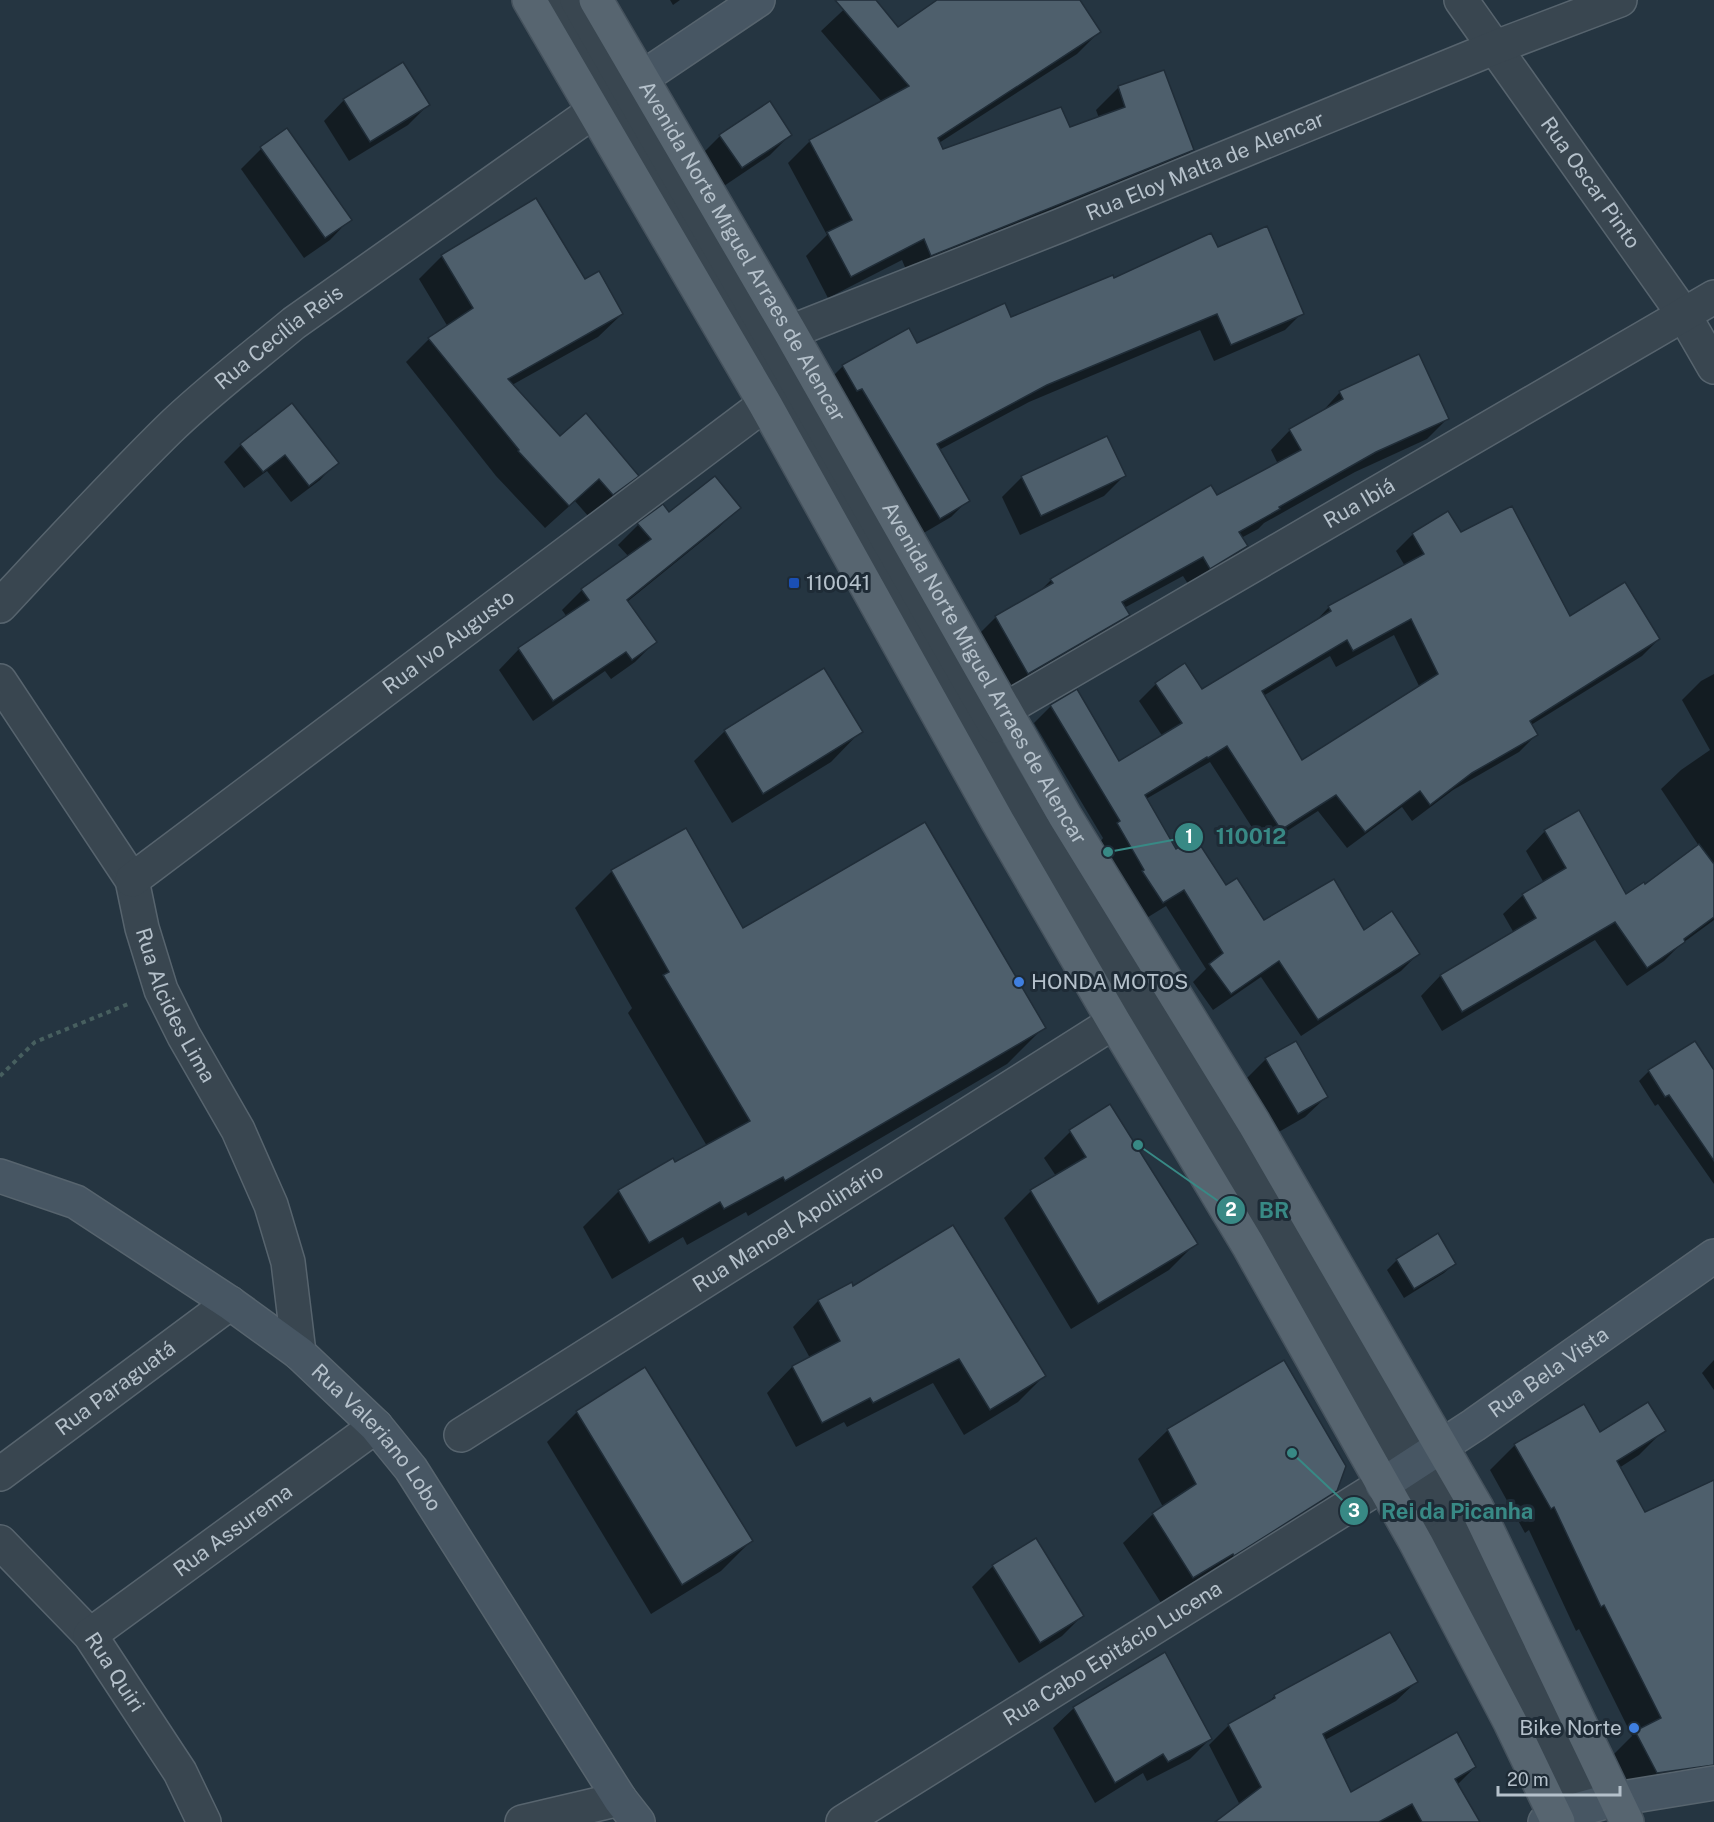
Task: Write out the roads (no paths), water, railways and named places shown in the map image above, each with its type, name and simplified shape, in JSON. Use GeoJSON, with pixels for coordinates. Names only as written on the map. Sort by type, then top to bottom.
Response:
{"type":"FeatureCollection","features":[{"type":"Feature","properties":{"kind":"main road"},"geometry":{"type":"LineString","coordinates":[[529,0],[765,404],[998,822],[1114,1022],[1396,1485],[1416,1543],[1504,1711],[1553,1820]]}},
{"type":"Feature","properties":{"kind":"main road","name":"Avenida Norte Miguel Arraes de Alencar"},"geometry":{"type":"LineString","coordinates":[[596,0],[790,332],[1065,816],[1254,1123],[1477,1508],[1616,1816]]}},
{"type":"Feature","properties":{"kind":"street"},"geometry":{"type":"LineString","coordinates":[[554,0],[1094,932],[1394,1458],[1421,1445],[1053,827],[577,0]]}},
{"type":"Feature","properties":{"kind":"street"},"geometry":{"type":"LineString","coordinates":[[642,78],[758,0]]}},
{"type":"Feature","properties":{"kind":"street","name":"Rua Oscar Pinto"},"geometry":{"type":"LineString","coordinates":[[1461,0],[1684,315],[1714,367]]}},
{"type":"Feature","properties":{"kind":"street","name":"Rua Eloy Malta de Alencar"},"geometry":{"type":"LineString","coordinates":[[790,332],[1070,222],[1496,47],[1620,0]]}},
{"type":"Feature","properties":{"kind":"street","name":"Rua Cecília Reis"},"geometry":{"type":"LineString","coordinates":[[0,606],[170,428],[250,359],[294,323],[594,111]]}},
{"type":"Feature","properties":{"kind":"street","name":"Rua Ibiá"},"geometry":{"type":"LineString","coordinates":[[1004,710],[1714,297]]}},
{"type":"Feature","properties":{"kind":"street","name":"Rua Ivo Augusto"},"geometry":{"type":"LineString","coordinates":[[132,880],[765,404]]}},
{"type":"Feature","properties":{"kind":"street","name":"Rua Alcides Lima"},"geometry":{"type":"LineString","coordinates":[[0,681],[132,880],[142,928],[161,990],[184,1036],[238,1130],[271,1205],[288,1262],[299,1353]]}},
{"type":"Feature","properties":{"kind":"street","name":"Rua Manoel Apolinário"},"geometry":{"type":"LineString","coordinates":[[461,1435],[1114,1022]]}},
{"type":"Feature","properties":{"kind":"street","name":"Rua Valeriano Lobo"},"geometry":{"type":"LineString","coordinates":[[0,1176],[75,1202],[230,1303],[299,1353],[376,1426],[411,1469],[628,1810]]}},
{"type":"Feature","properties":{"kind":"street","name":"Rua Bela Vista"},"geometry":{"type":"LineString","coordinates":[[1396,1485],[1442,1446],[1714,1256]]}},
{"type":"Feature","properties":{"kind":"street","name":"Rua Paraguatá"},"geometry":{"type":"LineString","coordinates":[[0,1474],[230,1303]]}},
{"type":"Feature","properties":{"kind":"street","name":"Rua Assurema"},"geometry":{"type":"LineString","coordinates":[[90,1635],[376,1426]]}},
{"type":"Feature","properties":{"kind":"street","name":"Rua Cabo Epitácio Lucena"},"geometry":{"type":"LineString","coordinates":[[843,1822],[1396,1485]]}},
{"type":"Feature","properties":{"kind":"street"},"geometry":{"type":"LineString","coordinates":[[1461,1528],[1538,1676],[1591,1786],[1570,1793],[1437,1542],[1461,1528]]}},
{"type":"Feature","properties":{"kind":"street","name":"Rua Quiri"},"geometry":{"type":"LineString","coordinates":[[0,1542],[90,1635],[180,1772],[204,1822]]}},
{"type":"Feature","properties":{"kind":"street"},"geometry":{"type":"LineString","coordinates":[[1553,1820],[1616,1816],[1714,1783]]}},
{"type":"Feature","properties":{"kind":"street"},"geometry":{"type":"LineString","coordinates":[[522,1822],[628,1810]]}},
{"type":"Feature","properties":{"kind":"place","name":"110041"},"geometry":{"type":"Point","coordinates":[794,583]}},
{"type":"Feature","properties":{"kind":"place","name":"110012"},"geometry":{"type":"Point","coordinates":[1108,852]}},
{"type":"Feature","properties":{"kind":"place","name":"HONDA MOTOS"},"geometry":{"type":"Point","coordinates":[1019,982]}},
{"type":"Feature","properties":{"kind":"place","name":"BR"},"geometry":{"type":"Point","coordinates":[1138,1145]}},
{"type":"Feature","properties":{"kind":"place","name":"Rei da Picanha"},"geometry":{"type":"Point","coordinates":[1292,1453]}},
{"type":"Feature","properties":{"kind":"place","name":"Bike Norte"},"geometry":{"type":"Point","coordinates":[1634,1728]}}]}
